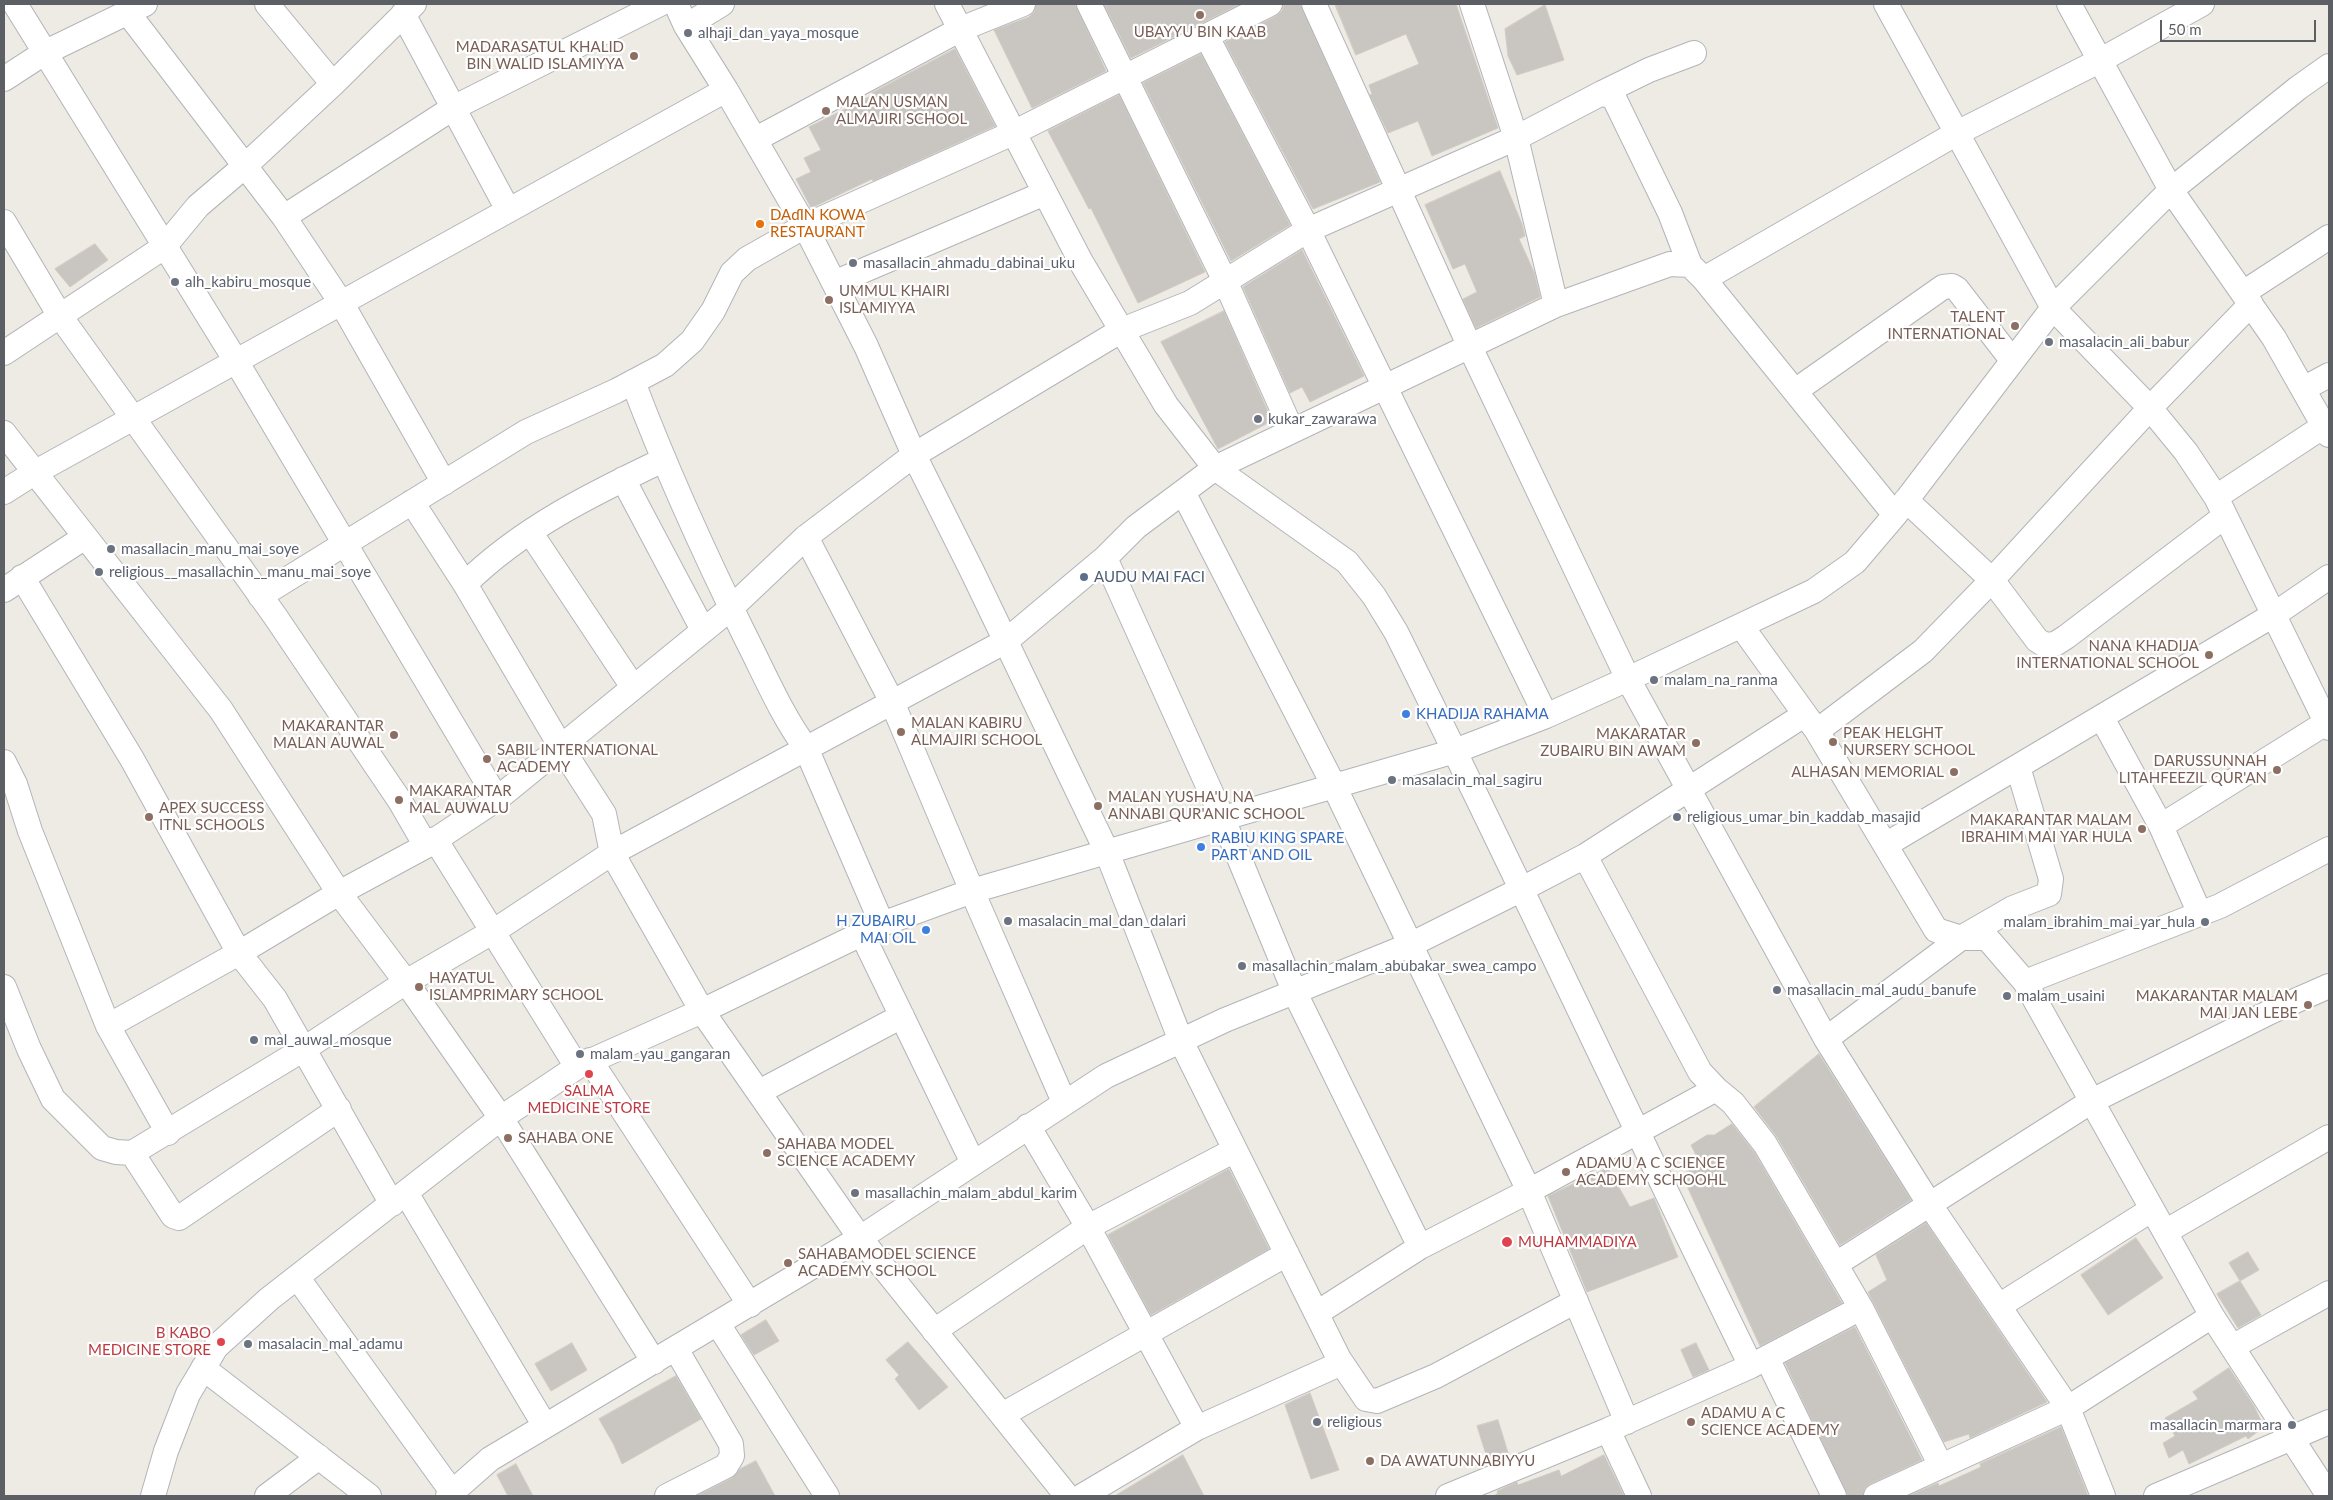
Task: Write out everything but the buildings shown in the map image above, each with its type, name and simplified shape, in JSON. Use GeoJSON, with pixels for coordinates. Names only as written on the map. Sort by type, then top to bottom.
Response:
{"type":"FeatureCollection","features":[{"type":"Feature","properties":{"kind":"street"},"geometry":{"type":"LineString","coordinates":[[15,4],[236,361],[343,544],[497,800]]}},
{"type":"Feature","properties":{"kind":"street"},"geometry":{"type":"LineString","coordinates":[[267,4],[333,84]]}},
{"type":"Feature","properties":{"kind":"street"},"geometry":{"type":"LineString","coordinates":[[284,217],[453,108],[660,4]]}},
{"type":"Feature","properties":{"kind":"street"},"geometry":{"type":"LineString","coordinates":[[676,4],[686,26],[756,139],[805,226],[866,346],[914,455],[1107,852],[1181,1041],[1339,1359],[1366,1399],[1377,1401],[1436,1376],[1576,1301]]}},
{"type":"Feature","properties":{"kind":"street"},"geometry":{"type":"LineString","coordinates":[[686,26],[722,4]]}},
{"type":"Feature","properties":{"kind":"street"},"geometry":{"type":"LineString","coordinates":[[947,4],[1081,262],[1166,405],[1215,468],[1347,562],[1374,596],[1396,632],[1522,890],[1636,1133],[1759,1362],[1834,1496]]}},
{"type":"Feature","properties":{"kind":"street"},"geometry":{"type":"LineString","coordinates":[[756,139],[961,29],[1023,4]]}},
{"type":"Feature","properties":{"kind":"street"},"geometry":{"type":"LineString","coordinates":[[1089,4],[1226,283],[1292,431]]}},
{"type":"Feature","properties":{"kind":"street"},"geometry":{"type":"LineString","coordinates":[[260,596],[526,432],[665,365],[692,341],[713,311],[732,273],[747,259],[805,226],[1013,133],[1126,78],[1270,4]]}},
{"type":"Feature","properties":{"kind":"street"},"geometry":{"type":"LineString","coordinates":[[1314,4],[1397,191],[1628,679],[1826,1039],[1930,1205],[2068,1408],[2103,1496]]}},
{"type":"Feature","properties":{"kind":"street"},"geometry":{"type":"LineString","coordinates":[[1472,4],[1516,138],[1556,305]]}},
{"type":"Feature","properties":{"kind":"street"},"geometry":{"type":"LineString","coordinates":[[1886,4],[2053,308],[2150,408],[2186,452],[2221,507],[2328,724],[2160,826]]}},
{"type":"Feature","properties":{"kind":"street"},"geometry":{"type":"LineString","coordinates":[[1602,93],[1614,98],[1697,272],[1795,391],[1900,508],[1992,580],[2037,640],[2045,645],[2055,644],[2221,507],[2327,430],[2247,298],[2171,190],[2069,4]]}},
{"type":"Feature","properties":{"kind":"street"},"geometry":{"type":"LineString","coordinates":[[4,987],[29,1049],[53,1099],[102,1148],[116,1152],[132,1153],[168,1133],[304,1049],[406,982],[494,931],[612,853],[1006,641],[1105,558],[1136,527],[1215,468],[1556,305],[1670,264],[1697,272],[2202,4]]}},
{"type":"Feature","properties":{"kind":"street"},"geometry":{"type":"LineString","coordinates":[[4,79],[44,52],[136,8],[284,217],[342,304],[444,483]]}},
{"type":"Feature","properties":{"kind":"street"},"geometry":{"type":"LineString","coordinates":[[4,353],[164,246],[198,206],[246,165],[333,84],[408,9],[453,108],[508,210]]}},
{"type":"Feature","properties":{"kind":"street"},"geometry":{"type":"LineString","coordinates":[[1206,37],[1308,230],[1546,716]]}},
{"type":"Feature","properties":{"kind":"street"},"geometry":{"type":"LineString","coordinates":[[108,1026],[430,843],[497,800],[731,608],[806,538],[914,455],[1122,330],[1190,303],[1226,283],[1308,230],[1516,138],[1649,70],[1694,53]]}},
{"type":"Feature","properties":{"kind":"street"},"geometry":{"type":"LineString","coordinates":[[153,1496],[166,1451],[188,1394],[216,1347],[269,1299],[501,1118],[583,1063],[702,1011],[872,929],[972,891],[1455,751],[1546,716],[1742,627],[1814,591],[1855,562],[1900,508],[2053,308],[2171,190],[2298,88],[2329,66]]}},
{"type":"Feature","properties":{"kind":"street"},"geometry":{"type":"LineString","coordinates":[[4,492],[34,473],[726,90]]}},
{"type":"Feature","properties":{"kind":"street"},"geometry":{"type":"LineString","coordinates":[[834,283],[1045,193]]}},
{"type":"Feature","properties":{"kind":"street"},"geometry":{"type":"LineString","coordinates":[[4,222],[60,316],[260,596],[394,793],[494,931],[750,1305]]}},
{"type":"Feature","properties":{"kind":"street"},"geometry":{"type":"LineString","coordinates":[[297,1277],[452,1495],[490,1459],[860,1238],[1106,1076],[1225,1020],[1295,994],[1410,945],[1522,890],[1585,856],[1688,790],[1810,723],[1923,651],[1992,580],[2150,408],[2247,298],[2329,237]]}},
{"type":"Feature","properties":{"kind":"street"},"geometry":{"type":"LineString","coordinates":[[1795,391],[1943,287],[1952,286],[1958,289],[2012,360]]}},
{"type":"Feature","properties":{"kind":"street"},"geometry":{"type":"LineString","coordinates":[[2303,389],[2329,375]]}},
{"type":"Feature","properties":{"kind":"street"},"geometry":{"type":"LineString","coordinates":[[633,382],[663,460],[731,608],[791,728],[806,748],[902,1016],[973,1163]]}},
{"type":"Feature","properties":{"kind":"street"},"geometry":{"type":"LineString","coordinates":[[4,433],[221,710],[339,893],[406,982],[501,1118],[654,1362]]}},
{"type":"Feature","properties":{"kind":"street"},"geometry":{"type":"LineString","coordinates":[[465,584],[488,562],[571,505],[663,460]]}},
{"type":"Feature","properties":{"kind":"street"},"geometry":{"type":"LineString","coordinates":[[623,479],[703,630]]}},
{"type":"Feature","properties":{"kind":"street"},"geometry":{"type":"LineString","coordinates":[[1183,492],[1334,786],[1529,1191],[1576,1301],[1618,1426],[1639,1496]]}},
{"type":"Feature","properties":{"kind":"street"},"geometry":{"type":"LineString","coordinates":[[412,502],[465,584],[561,747],[604,814],[612,853],[702,1011],[860,1238],[1067,1496]]}},
{"type":"Feature","properties":{"kind":"street"},"geometry":{"type":"LineString","coordinates":[[530,532],[633,687]]}},
{"type":"Feature","properties":{"kind":"street"},"geometry":{"type":"LineString","coordinates":[[86,537],[13,583],[132,760],[239,953],[275,1000],[339,1109],[399,1198],[545,1426]]}},
{"type":"Feature","properties":{"kind":"street"},"geometry":{"type":"LineString","coordinates":[[806,538],[892,702],[1064,1102]]}},
{"type":"Feature","properties":{"kind":"street"},"geometry":{"type":"LineString","coordinates":[[1105,558],[1223,819],[1295,994],[1420,1247]]}},
{"type":"Feature","properties":{"kind":"street"},"geometry":{"type":"LineString","coordinates":[[1886,844],[2102,718],[2275,614],[2329,578]]}},
{"type":"Feature","properties":{"kind":"street"},"geometry":{"type":"LineString","coordinates":[[1742,627],[1810,723],[1886,844],[1936,930],[1961,938],[1987,938],[2024,982],[2212,1316],[2294,1439],[2329,1496]]}},
{"type":"Feature","properties":{"kind":"street"},"geometry":{"type":"LineString","coordinates":[[2102,718],[2160,826],[2200,914]]}},
{"type":"Feature","properties":{"kind":"street"},"geometry":{"type":"LineString","coordinates":[[4,762],[15,784],[30,831],[108,1026],[168,1133]]}},
{"type":"Feature","properties":{"kind":"street"},"geometry":{"type":"LineString","coordinates":[[1826,1039],[1961,938],[2013,908],[2049,894],[2051,879],[2018,767]]}},
{"type":"Feature","properties":{"kind":"street"},"geometry":{"type":"LineString","coordinates":[[2024,982],[2220,906],[2329,849]]}},
{"type":"Feature","properties":{"kind":"street"},"geometry":{"type":"LineString","coordinates":[[1585,856],[1700,1072],[1716,1090],[1733,1103],[1765,1144],[1836,1264],[1861,1308],[1940,1466]]}},
{"type":"Feature","properties":{"kind":"street"},"geometry":{"type":"LineString","coordinates":[[1836,1264],[2092,1101],[2270,1012],[2329,986]]}},
{"type":"Feature","properties":{"kind":"street"},"geometry":{"type":"LineString","coordinates":[[759,1092],[902,1016]]}},
{"type":"Feature","properties":{"kind":"street"},"geometry":{"type":"LineString","coordinates":[[1317,1313],[1420,1247],[1529,1191],[1716,1090]]}},
{"type":"Feature","properties":{"kind":"street"},"geometry":{"type":"LineString","coordinates":[[132,1153],[173,1216],[179,1218],[339,1109]]}},
{"type":"Feature","properties":{"kind":"street"},"geometry":{"type":"LineString","coordinates":[[1028,1126],[1088,1227],[1197,1428]]}},
{"type":"Feature","properties":{"kind":"street"},"geometry":{"type":"LineString","coordinates":[[2165,1232],[2329,1137]]}},
{"type":"Feature","properties":{"kind":"street"},"geometry":{"type":"LineString","coordinates":[[934,1331],[1088,1227],[1235,1150]]}},
{"type":"Feature","properties":{"kind":"street"},"geometry":{"type":"LineString","coordinates":[[1999,1306],[2151,1210]]}},
{"type":"Feature","properties":{"kind":"street"},"geometry":{"type":"LineString","coordinates":[[1002,1415],[1287,1254]]}},
{"type":"Feature","properties":{"kind":"street"},"geometry":{"type":"LineString","coordinates":[[2232,1347],[2329,1293]]}},
{"type":"Feature","properties":{"kind":"street"},"geometry":{"type":"LineString","coordinates":[[1448,1496],[1618,1426],[1759,1362],[1861,1308]]}},
{"type":"Feature","properties":{"kind":"street"},"geometry":{"type":"LineString","coordinates":[[1876,1496],[2068,1408],[2212,1316]]}},
{"type":"Feature","properties":{"kind":"street"},"geometry":{"type":"LineString","coordinates":[[718,1324],[827,1496]]}},
{"type":"Feature","properties":{"kind":"street"},"geometry":{"type":"LineString","coordinates":[[667,1496],[726,1466],[732,1456],[731,1444],[676,1349]]}},
{"type":"Feature","properties":{"kind":"street"},"geometry":{"type":"LineString","coordinates":[[1082,1496],[1197,1428],[1335,1366],[1339,1359]]}},
{"type":"Feature","properties":{"kind":"street"},"geometry":{"type":"LineString","coordinates":[[203,1368],[369,1496]]}},
{"type":"Feature","properties":{"kind":"street"},"geometry":{"type":"LineString","coordinates":[[2156,1496],[2206,1487],[2329,1422]]}},
{"type":"Feature","properties":{"kind":"street"},"geometry":{"type":"LineString","coordinates":[[267,1496],[319,1457]]}},
{"type":"Feature","properties":{"kind":"place","name":"UBAYYU BIN KAAB"},"geometry":{"type":"Point","coordinates":[1200,15]}},
{"type":"Feature","properties":{"kind":"place","name":"alhaji_dan_yaya_mosque"},"geometry":{"type":"Point","coordinates":[688,33]}},
{"type":"Feature","properties":{"kind":"place","name":"MADARASATUL KHALID BIN WALID ISLAMIYYA"},"geometry":{"type":"Point","coordinates":[634,56]}},
{"type":"Feature","properties":{"kind":"place","name":"MALAN USMAN ALMAJIRI SCHOOL"},"geometry":{"type":"Point","coordinates":[826,111]}},
{"type":"Feature","properties":{"kind":"place","name":"DAɗIN KOWA RESTAURANT"},"geometry":{"type":"Point","coordinates":[760,224]}},
{"type":"Feature","properties":{"kind":"place","name":"masallacin_ahmadu_dabinai_uku"},"geometry":{"type":"Point","coordinates":[853,263]}},
{"type":"Feature","properties":{"kind":"place","name":"alh_kabiru_mosque"},"geometry":{"type":"Point","coordinates":[175,282]}},
{"type":"Feature","properties":{"kind":"place","name":"UMMUL KHAIRI ISLAMIYYA"},"geometry":{"type":"Point","coordinates":[829,300]}},
{"type":"Feature","properties":{"kind":"place","name":"TALENT INTERNATIONAL"},"geometry":{"type":"Point","coordinates":[2015,326]}},
{"type":"Feature","properties":{"kind":"place","name":"masalacin_ali_babur"},"geometry":{"type":"Point","coordinates":[2049,342]}},
{"type":"Feature","properties":{"kind":"place","name":"kukar_zawarawa"},"geometry":{"type":"Point","coordinates":[1258,419]}},
{"type":"Feature","properties":{"kind":"place","name":"masallacin_manu_mai_soye"},"geometry":{"type":"Point","coordinates":[111,549]}},
{"type":"Feature","properties":{"kind":"place","name":"religious__masallachin__manu_mai_soye"},"geometry":{"type":"Point","coordinates":[99,572]}},
{"type":"Feature","properties":{"kind":"place","name":"AUDU MAI FACI"},"geometry":{"type":"Point","coordinates":[1084,577]}},
{"type":"Feature","properties":{"kind":"place","name":"NANA KHADIJA INTERNATIONAL SCHOOL"},"geometry":{"type":"Point","coordinates":[2209,655]}},
{"type":"Feature","properties":{"kind":"place","name":"malam_na_ranma"},"geometry":{"type":"Point","coordinates":[1654,680]}},
{"type":"Feature","properties":{"kind":"place","name":"KHADIJA RAHAMA"},"geometry":{"type":"Point","coordinates":[1406,714]}},
{"type":"Feature","properties":{"kind":"place","name":"MALAN KABIRU ALMAJIRI SCHOOL"},"geometry":{"type":"Point","coordinates":[901,732]}},
{"type":"Feature","properties":{"kind":"place","name":"MAKARANTAR MALAN AUWAL"},"geometry":{"type":"Point","coordinates":[394,735]}},
{"type":"Feature","properties":{"kind":"place","name":"PEAK HELGHT NURSERY SCHOOL"},"geometry":{"type":"Point","coordinates":[1833,742]}},
{"type":"Feature","properties":{"kind":"place","name":"MAKARATAR ZUBAIRU BIN AWAM"},"geometry":{"type":"Point","coordinates":[1696,743]}},
{"type":"Feature","properties":{"kind":"place","name":"SABIL INTERNATIONAL ACADEMY"},"geometry":{"type":"Point","coordinates":[487,759]}},
{"type":"Feature","properties":{"kind":"place","name":"DARUSSUNNAH LITAHFEEZIL QUR'AN"},"geometry":{"type":"Point","coordinates":[2277,770]}},
{"type":"Feature","properties":{"kind":"place","name":"ALHASAN MEMORIAL"},"geometry":{"type":"Point","coordinates":[1954,772]}},
{"type":"Feature","properties":{"kind":"place","name":"masalacin_mal_sagiru"},"geometry":{"type":"Point","coordinates":[1392,780]}},
{"type":"Feature","properties":{"kind":"place","name":"MAKARANTAR MAL AUWALU"},"geometry":{"type":"Point","coordinates":[399,800]}},
{"type":"Feature","properties":{"kind":"place","name":"MALAN YUSHA'U NA ANNABI QUR'ANIC SCHOOL"},"geometry":{"type":"Point","coordinates":[1098,806]}},
{"type":"Feature","properties":{"kind":"place","name":"APEX SUCCESS ITNL SCHOOLS"},"geometry":{"type":"Point","coordinates":[149,817]}},
{"type":"Feature","properties":{"kind":"place","name":"religious_umar_bin_kaddab_masajid"},"geometry":{"type":"Point","coordinates":[1677,817]}},
{"type":"Feature","properties":{"kind":"place","name":"MAKARANTAR MALAM IBRAHIM MAI YAR HULA"},"geometry":{"type":"Point","coordinates":[2142,829]}},
{"type":"Feature","properties":{"kind":"place","name":"RABIU KING SPARE PART AND OIL"},"geometry":{"type":"Point","coordinates":[1201,847]}},
{"type":"Feature","properties":{"kind":"place","name":"masalacin_mal_dan_dalari"},"geometry":{"type":"Point","coordinates":[1008,921]}},
{"type":"Feature","properties":{"kind":"place","name":"malam_ibrahim_mai_yar_hula"},"geometry":{"type":"Point","coordinates":[2205,922]}},
{"type":"Feature","properties":{"kind":"place","name":"H ZUBAIRU MAI OIL"},"geometry":{"type":"Point","coordinates":[926,930]}},
{"type":"Feature","properties":{"kind":"place","name":"masallachin_malam_abubakar_swea_campo"},"geometry":{"type":"Point","coordinates":[1242,966]}},
{"type":"Feature","properties":{"kind":"place","name":"HAYATUL ISLAMPRIMARY SCHOOL"},"geometry":{"type":"Point","coordinates":[419,987]}},
{"type":"Feature","properties":{"kind":"place","name":"masallacin_mal_audu_banufe"},"geometry":{"type":"Point","coordinates":[1777,990]}},
{"type":"Feature","properties":{"kind":"place","name":"malam_usaini"},"geometry":{"type":"Point","coordinates":[2007,996]}},
{"type":"Feature","properties":{"kind":"place","name":"MAKARANTAR MALAM MAI JAN LEBE"},"geometry":{"type":"Point","coordinates":[2308,1005]}},
{"type":"Feature","properties":{"kind":"place","name":"mal_auwal_mosque"},"geometry":{"type":"Point","coordinates":[254,1040]}},
{"type":"Feature","properties":{"kind":"place","name":"malam_yau_gangaran"},"geometry":{"type":"Point","coordinates":[580,1054]}},
{"type":"Feature","properties":{"kind":"place","name":"SALMA MEDICINE STORE"},"geometry":{"type":"Point","coordinates":[589,1074]}},
{"type":"Feature","properties":{"kind":"place","name":"SAHABA ONE"},"geometry":{"type":"Point","coordinates":[508,1138]}},
{"type":"Feature","properties":{"kind":"place","name":"SAHABA MODEL SCIENCE ACADEMY"},"geometry":{"type":"Point","coordinates":[767,1153]}},
{"type":"Feature","properties":{"kind":"place","name":"ADAMU A C SCIENCE ACADEMY SCHOOHL"},"geometry":{"type":"Point","coordinates":[1566,1172]}},
{"type":"Feature","properties":{"kind":"place","name":"masallachin_malam_abdul_karim"},"geometry":{"type":"Point","coordinates":[855,1193]}},
{"type":"Feature","properties":{"kind":"place","name":"MUHAMMADIYA"},"geometry":{"type":"Point","coordinates":[1507,1242]}},
{"type":"Feature","properties":{"kind":"place","name":"SAHABAMODEL SCIENCE ACADEMY SCHOOL"},"geometry":{"type":"Point","coordinates":[788,1263]}},
{"type":"Feature","properties":{"kind":"place","name":"B KABO MEDICINE STORE"},"geometry":{"type":"Point","coordinates":[221,1342]}},
{"type":"Feature","properties":{"kind":"place","name":"masalacin_mal_adamu"},"geometry":{"type":"Point","coordinates":[248,1344]}},
{"type":"Feature","properties":{"kind":"place","name":"religious"},"geometry":{"type":"Point","coordinates":[1317,1422]}},
{"type":"Feature","properties":{"kind":"place","name":"ADAMU A C SCIENCE ACADEMY"},"geometry":{"type":"Point","coordinates":[1691,1422]}},
{"type":"Feature","properties":{"kind":"place","name":"masallacin_marmara"},"geometry":{"type":"Point","coordinates":[2292,1425]}},
{"type":"Feature","properties":{"kind":"place","name":"DA AWATUNNABIYYU"},"geometry":{"type":"Point","coordinates":[1370,1461]}}]}
